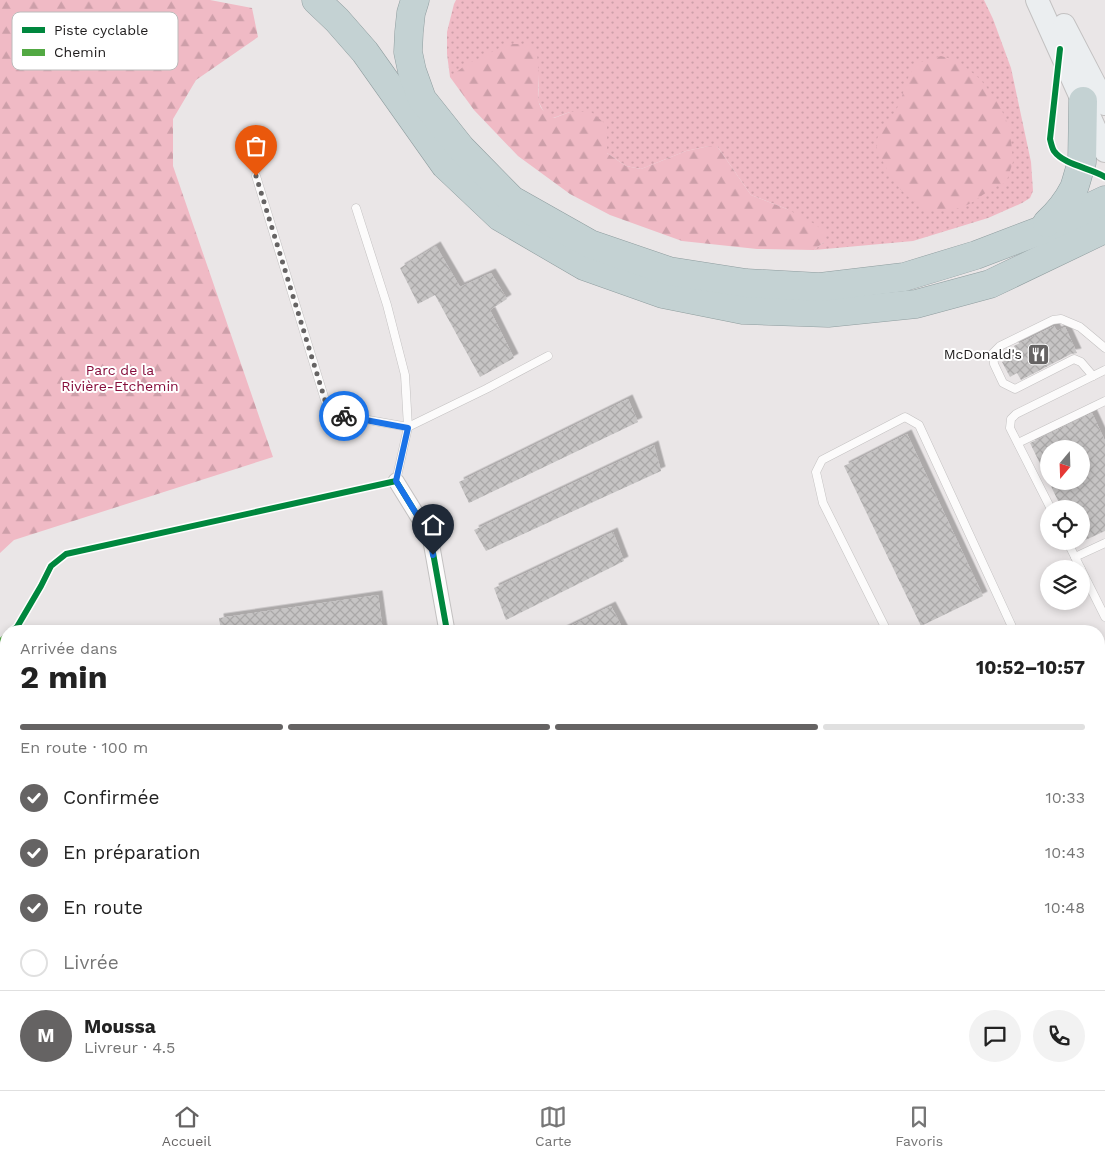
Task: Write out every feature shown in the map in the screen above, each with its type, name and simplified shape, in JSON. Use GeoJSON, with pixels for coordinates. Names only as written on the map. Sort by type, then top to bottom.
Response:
{"type":"FeatureCollection","features":[{"type":"Feature","properties":{"kind":"highway"},"geometry":{"type":"LineString","coordinates":[[316,0],[337,20],[365,52],[445,165],[500,217],[584,266],[663,294],[743,310],[828,313],[916,304],[990,284],[1105,229]]}},
{"type":"Feature","properties":{"kind":"highway"},"geometry":{"type":"LineString","coordinates":[[415,0],[410,22],[408,52],[412,71],[422,99],[461,148],[512,200],[590,244],[669,271],[746,283],[820,287],[904,277],[976,255],[1039,230],[1105,200]]}},
{"type":"Feature","properties":{"kind":"highway"},"geometry":{"type":"LineString","coordinates":[[1039,230],[1060,210],[1074,188],[1082,162],[1094,103]]}},
{"type":"Feature","properties":{"kind":"main road"},"geometry":{"type":"LineString","coordinates":[[1037,0],[1094,103]]}},
{"type":"Feature","properties":{"kind":"main road"},"geometry":{"type":"LineString","coordinates":[[1050,0],[1094,103],[1105,151]]}},
{"type":"Feature","properties":{"kind":"street"},"geometry":{"type":"LineString","coordinates":[[396,481],[430,536],[446,625]]}},
{"type":"Feature","properties":{"kind":"lane"},"geometry":{"type":"LineString","coordinates":[[256,176],[329,413],[408,428],[486,390],[548,356]]}},
{"type":"Feature","properties":{"kind":"lane"},"geometry":{"type":"LineString","coordinates":[[356,208],[387,305],[405,375],[408,428],[396,481]]}},
{"type":"Feature","properties":{"kind":"lane"},"geometry":{"type":"LineString","coordinates":[[1093,376],[1081,362],[1074,359],[1016,389],[1003,383],[994,364],[993,353],[1000,346],[1053,320],[1061,319],[1080,327],[1105,348]]}},
{"type":"Feature","properties":{"kind":"lane"},"geometry":{"type":"LineString","coordinates":[[1046,500],[1010,428],[1012,420],[1016,414],[1105,370]]}},
{"type":"Feature","properties":{"kind":"lane"},"geometry":{"type":"LineString","coordinates":[[1018,443],[1105,401]]}},
{"type":"Feature","properties":{"kind":"lane"},"geometry":{"type":"LineString","coordinates":[[884,625],[823,503],[816,472],[822,460],[905,417],[919,425],[1011,625]]}},
{"type":"Feature","properties":{"kind":"lane"},"geometry":{"type":"LineString","coordinates":[[1075,557],[1105,543]]}},
{"type":"Feature","properties":{"kind":"lane"},"geometry":{"type":"LineString","coordinates":[[1072,550],[1076,560]]}},
{"type":"Feature","properties":{"kind":"lane"},"geometry":{"type":"LineString","coordinates":[[1090,587],[1105,617]]}},
{"type":"Feature","properties":{"kind":"green space","name":"Parc de la Rivière-Etchemin"},"geometry":{"type":"Polygon","coordinates":[[[0,0],[210,0],[252,8],[258,37],[196,80],[173,119],[173,166],[273,457],[14,540],[0,553],[0,0]]]}},
{"type":"Feature","properties":{"kind":"green space"},"geometry":{"type":"Polygon","coordinates":[[[456,0],[984,0],[1011,68],[1031,162],[1033,191],[1030,198],[1022,203],[988,218],[913,241],[814,250],[824,242],[787,209],[751,195],[717,146],[686,151],[641,169],[626,166],[607,153],[606,125],[570,112],[553,118],[545,114],[538,101],[539,75],[450,77],[447,32],[456,0]]]}},
{"type":"Feature","properties":{"kind":"green space"},"geometry":{"type":"Polygon","coordinates":[[[508,44],[529,44],[537,50],[539,74],[538,99],[542,110],[554,118],[570,112],[591,112],[607,125],[607,153],[626,166],[641,169],[686,151],[717,146],[751,195],[787,209],[813,223],[824,231],[824,242],[814,250],[757,249],[682,241],[610,215],[570,194],[518,156],[474,110],[450,77],[467,64],[508,44]]]}},
{"type":"Feature","properties":{"kind":"green space"},"geometry":{"type":"Polygon","coordinates":[[[941,56],[958,61],[980,79],[998,102],[1010,129],[1013,162],[1006,183],[995,187],[964,207],[936,211],[922,207],[901,190],[882,160],[876,143],[882,130],[899,105],[912,71],[921,62],[941,56]]]}},
{"type":"Feature","properties":{"kind":"building"},"geometry":{"type":"Polygon","coordinates":[[[436,246],[460,287],[491,273],[507,299],[490,310],[514,358],[480,377],[435,295],[418,304],[400,268],[436,246]]]}},
{"type":"Feature","properties":{"kind":"building"},"geometry":{"type":"Polygon","coordinates":[[[1054,326],[1057,331],[1065,327],[1077,353],[1071,354],[1021,380],[1017,373],[1010,377],[1002,362],[1018,354],[1014,346],[1054,326]]]}},
{"type":"Feature","properties":{"kind":"building"},"geometry":{"type":"Polygon","coordinates":[[[628,399],[638,422],[469,503],[459,482],[628,399]]]}},
{"type":"Feature","properties":{"kind":"building"},"geometry":{"type":"Polygon","coordinates":[[[1092,413],[1105,441],[1105,531],[1090,538],[1090,500],[1058,500],[1053,490],[1090,490],[1090,440],[1040,440],[1040,464],[1030,443],[1092,413]]]}},
{"type":"Feature","properties":{"kind":"building"},"geometry":{"type":"Polygon","coordinates":[[[907,434],[983,596],[921,625],[844,466],[907,434]]]}},
{"type":"Feature","properties":{"kind":"building"},"geometry":{"type":"Polygon","coordinates":[[[654,445],[661,471],[486,551],[474,530],[654,445]]]}},
{"type":"Feature","properties":{"kind":"building"},"geometry":{"type":"Polygon","coordinates":[[[613,532],[624,561],[506,620],[494,588],[613,532]]]}},
{"type":"Feature","properties":{"kind":"building"},"geometry":{"type":"Polygon","coordinates":[[[378,595],[382,625],[220,625],[219,618],[378,595]]]}},
{"type":"Feature","properties":{"kind":"building"},"geometry":{"type":"Polygon","coordinates":[[[611,606],[621,625],[572,625],[611,606]]]}},
{"type":"Feature","properties":{"kind":"cycle path"},"geometry":{"type":"LineString","coordinates":[[1060,49],[1050,139],[1052,147],[1058,156],[1064,160],[1105,177]]}},
{"type":"Feature","properties":{"kind":"cycle path"},"geometry":{"type":"LineString","coordinates":[[18,625],[51,566],[66,554],[396,481],[430,536],[446,625]]}},
{"type":"Feature","properties":{"kind":"way so far"},"geometry":{"type":"LineString","coordinates":[[256,176],[329,413],[344,416]]}},
{"type":"Feature","properties":{"kind":"place","name":"McDonald's"},"geometry":{"type":"Point","coordinates":[1038,354]}},
{"type":"Feature","properties":{"kind":"route"},"geometry":{"type":"LineString","coordinates":[[344,416],[408,428],[396,481],[430,536],[433,555]]}}]}
